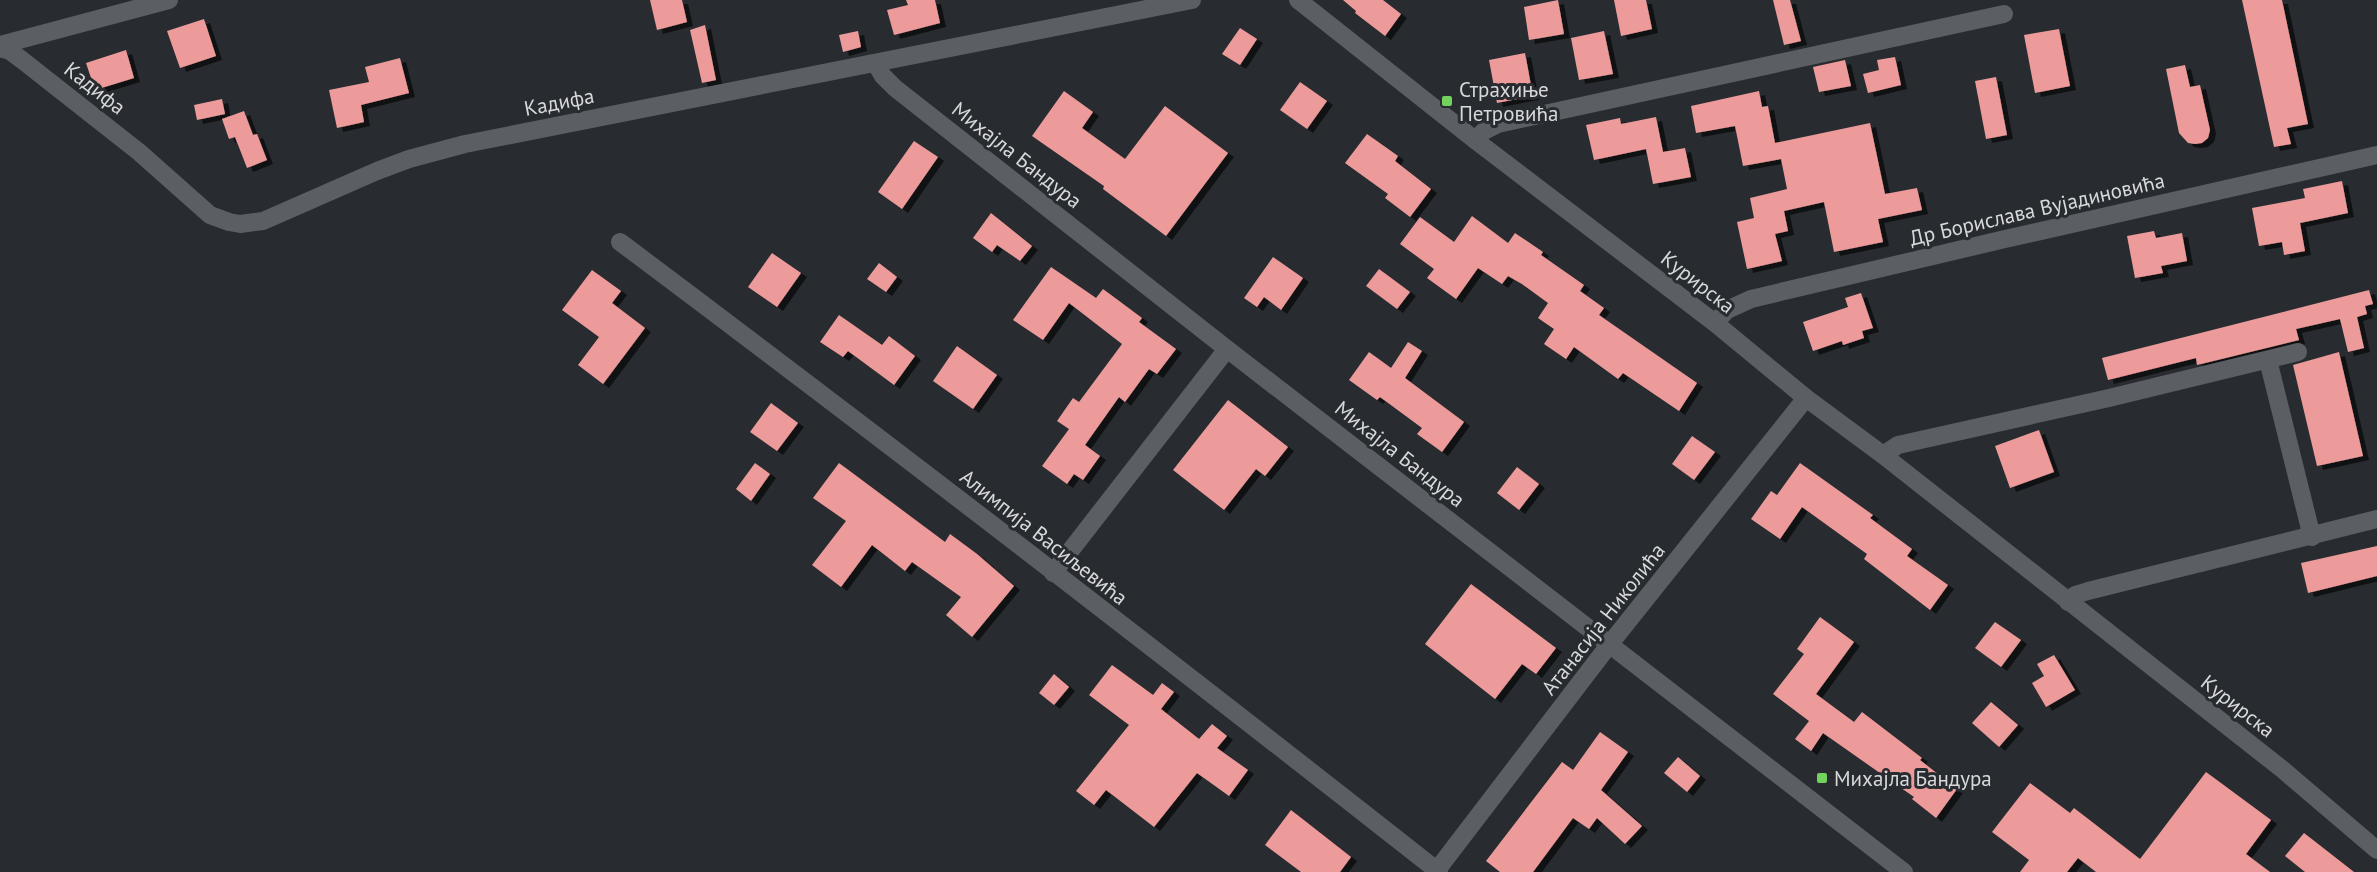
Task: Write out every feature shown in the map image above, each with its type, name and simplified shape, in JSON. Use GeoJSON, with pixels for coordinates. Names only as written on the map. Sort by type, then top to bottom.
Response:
{"type":"FeatureCollection","features":[{"type":"Feature","properties":{"kind":"street"},"geometry":{"type":"LineString","coordinates":[[0,46],[169,0]]}},
{"type":"Feature","properties":{"kind":"street","name":"Кадифа"},"geometry":{"type":"LineString","coordinates":[[0,46],[22,60],[140,152],[210,215],[220,220],[240,224],[263,220],[377,171],[437,151],[1191,0]]}},
{"type":"Feature","properties":{"kind":"street","name":"Курирска"},"geometry":{"type":"LineString","coordinates":[[1298,0],[1475,140],[1715,323],[1806,398],[1883,454],[2282,769],[2377,850]]}},
{"type":"Feature","properties":{"kind":"street"},"geometry":{"type":"LineString","coordinates":[[1475,140],[1484,131],[1498,124],[2004,14]]}},
{"type":"Feature","properties":{"kind":"street","name":"Михајла Бандура"},"geometry":{"type":"LineString","coordinates":[[876,64],[895,88],[1227,349],[1904,872]]}},
{"type":"Feature","properties":{"kind":"street","name":"Др Борислава Вујадиновића"},"geometry":{"type":"LineString","coordinates":[[1715,323],[1727,310],[1751,299],[2016,236],[2377,155]]}},
{"type":"Feature","properties":{"kind":"street","name":"Алимпија Васиљевића"},"geometry":{"type":"LineString","coordinates":[[620,242],[808,383],[1268,736],[1438,871]]}},
{"type":"Feature","properties":{"kind":"street"},"geometry":{"type":"LineString","coordinates":[[1053,573],[1227,349]]}},
{"type":"Feature","properties":{"kind":"street"},"geometry":{"type":"LineString","coordinates":[[1883,454],[1898,445],[2109,398],[2298,352]]}},
{"type":"Feature","properties":{"kind":"street"},"geometry":{"type":"LineString","coordinates":[[2268,360],[2312,537]]}},
{"type":"Feature","properties":{"kind":"street","name":"Атанасија Николића"},"geometry":{"type":"LineString","coordinates":[[1438,871],[1609,645],[1806,398]]}},
{"type":"Feature","properties":{"kind":"street"},"geometry":{"type":"LineString","coordinates":[[2068,602],[2075,595],[2088,591],[2377,519]]}},
{"type":"Feature","properties":{"kind":"building"},"geometry":{"type":"Polygon","coordinates":[[[650,0],[682,0],[687,22],[657,30],[650,0]]]}},
{"type":"Feature","properties":{"kind":"building"},"geometry":{"type":"Polygon","coordinates":[[[906,0],[935,0],[940,23],[894,35],[887,10],[908,5],[906,0]]]}},
{"type":"Feature","properties":{"kind":"building"},"geometry":{"type":"Polygon","coordinates":[[[1343,0],[1383,0],[1401,14],[1385,36],[1355,13],[1356,11],[1343,0]]]}},
{"type":"Feature","properties":{"kind":"building"},"geometry":{"type":"Polygon","coordinates":[[[1558,0],[1564,34],[1529,40],[1524,7],[1558,0]]]}},
{"type":"Feature","properties":{"kind":"building"},"geometry":{"type":"Polygon","coordinates":[[[1614,0],[1646,0],[1652,29],[1621,36],[1614,0]]]}},
{"type":"Feature","properties":{"kind":"building"},"geometry":{"type":"Polygon","coordinates":[[[1773,0],[1790,0],[1801,41],[1784,45],[1773,0]]]}},
{"type":"Feature","properties":{"kind":"building"},"geometry":{"type":"Polygon","coordinates":[[[2242,0],[2282,0],[2308,124],[2287,128],[2291,144],[2274,147],[2242,0]]]}},
{"type":"Feature","properties":{"kind":"building"},"geometry":{"type":"Polygon","coordinates":[[[204,19],[216,56],[180,68],[167,31],[204,19]]]}},
{"type":"Feature","properties":{"kind":"building"},"geometry":{"type":"Polygon","coordinates":[[[705,25],[716,80],[702,83],[690,30],[705,25]]]}},
{"type":"Feature","properties":{"kind":"building"},"geometry":{"type":"Polygon","coordinates":[[[1240,28],[1257,39],[1240,65],[1222,54],[1240,28]]]}},
{"type":"Feature","properties":{"kind":"building"},"geometry":{"type":"Polygon","coordinates":[[[2059,29],[2070,86],[2035,93],[2024,35],[2059,29]]]}},
{"type":"Feature","properties":{"kind":"building"},"geometry":{"type":"Polygon","coordinates":[[[858,31],[861,47],[843,52],[839,35],[858,31]]]}},
{"type":"Feature","properties":{"kind":"building"},"geometry":{"type":"Polygon","coordinates":[[[1604,31],[1613,74],[1579,80],[1571,38],[1604,31]]]}},
{"type":"Feature","properties":{"kind":"building"},"geometry":{"type":"Polygon","coordinates":[[[126,50],[134,78],[95,90],[86,63],[126,50]]]}},
{"type":"Feature","properties":{"kind":"building"},"geometry":{"type":"Polygon","coordinates":[[[1525,53],[1533,96],[1497,103],[1489,60],[1525,53]]]}},
{"type":"Feature","properties":{"kind":"building"},"geometry":{"type":"Polygon","coordinates":[[[1895,57],[1901,85],[1868,93],[1863,74],[1879,70],[1877,60],[1895,57]]]}},
{"type":"Feature","properties":{"kind":"building"},"geometry":{"type":"Polygon","coordinates":[[[400,58],[409,93],[361,105],[364,122],[337,128],[329,90],[369,82],[365,67],[400,58]]]}},
{"type":"Feature","properties":{"kind":"building"},"geometry":{"type":"Polygon","coordinates":[[[1845,60],[1851,86],[1819,92],[1813,67],[1845,60]]]}},
{"type":"Feature","properties":{"kind":"building"},"geometry":{"type":"Polygon","coordinates":[[[2185,65],[2190,87],[2200,85],[2210,130],[2208,138],[2202,143],[2188,143],[2179,133],[2166,69],[2185,65]]]}},
{"type":"Feature","properties":{"kind":"building"},"geometry":{"type":"Polygon","coordinates":[[[1996,77],[2007,135],[1986,139],[1975,81],[1996,77]]]}},
{"type":"Feature","properties":{"kind":"building"},"geometry":{"type":"Polygon","coordinates":[[[1300,82],[1327,101],[1307,129],[1280,110],[1300,82]]]}},
{"type":"Feature","properties":{"kind":"building"},"geometry":{"type":"Polygon","coordinates":[[[1064,91],[1093,112],[1082,128],[1125,159],[1165,106],[1228,153],[1166,236],[1103,189],[1104,186],[1032,136],[1064,91]]]}},
{"type":"Feature","properties":{"kind":"building"},"geometry":{"type":"Polygon","coordinates":[[[1759,91],[1762,107],[1768,106],[1775,143],[1870,123],[1885,194],[1917,188],[1922,210],[1878,219],[1883,242],[1834,252],[1824,202],[1784,211],[1788,231],[1775,234],[1782,261],[1747,269],[1737,222],[1754,218],[1750,198],[1787,189],[1781,159],[1743,166],[1735,126],[1696,133],[1691,106],[1759,91]]]}},
{"type":"Feature","properties":{"kind":"building"},"geometry":{"type":"Polygon","coordinates":[[[222,99],[225,114],[197,120],[194,105],[222,99]]]}},
{"type":"Feature","properties":{"kind":"building"},"geometry":{"type":"Polygon","coordinates":[[[244,111],[253,135],[257,134],[267,160],[247,168],[235,137],[229,139],[222,119],[244,111]]]}},
{"type":"Feature","properties":{"kind":"building"},"geometry":{"type":"Polygon","coordinates":[[[1656,117],[1663,152],[1685,148],[1691,177],[1653,184],[1646,149],[1594,160],[1586,125],[1620,118],[1621,124],[1656,117]]]}},
{"type":"Feature","properties":{"kind":"building"},"geometry":{"type":"Polygon","coordinates":[[[1367,134],[1398,156],[1395,161],[1431,189],[1410,217],[1385,198],[1388,194],[1345,163],[1367,134]]]}},
{"type":"Feature","properties":{"kind":"building"},"geometry":{"type":"Polygon","coordinates":[[[914,141],[938,157],[902,209],[878,192],[914,141]]]}},
{"type":"Feature","properties":{"kind":"building"},"geometry":{"type":"Polygon","coordinates":[[[2342,181],[2348,213],[2300,223],[2305,251],[2284,255],[2282,242],[2259,246],[2252,208],[2305,198],[2303,189],[2342,181]]]}},
{"type":"Feature","properties":{"kind":"building"},"geometry":{"type":"Polygon","coordinates":[[[991,213],[1032,246],[1020,261],[997,245],[992,252],[973,238],[991,213]]]}},
{"type":"Feature","properties":{"kind":"building"},"geometry":{"type":"Polygon","coordinates":[[[1472,216],[1508,243],[1515,233],[1543,252],[1541,255],[1584,285],[1580,291],[1604,308],[1599,315],[1697,383],[1679,411],[1623,373],[1618,379],[1574,347],[1566,359],[1544,344],[1554,329],[1538,318],[1548,303],[1522,284],[1508,276],[1502,284],[1478,268],[1456,299],[1427,278],[1434,269],[1400,244],[1420,217],[1454,242],[1472,216]]]}},
{"type":"Feature","properties":{"kind":"building"},"geometry":{"type":"Polygon","coordinates":[[[2154,231],[2156,238],[2182,233],[2187,261],[2161,266],[2163,273],[2135,278],[2127,236],[2154,231]]]}},
{"type":"Feature","properties":{"kind":"building"},"geometry":{"type":"Polygon","coordinates":[[[772,253],[801,273],[777,307],[748,287],[772,253]]]}},
{"type":"Feature","properties":{"kind":"building"},"geometry":{"type":"Polygon","coordinates":[[[1273,257],[1303,278],[1281,310],[1264,297],[1257,307],[1244,298],[1273,257]]]}},
{"type":"Feature","properties":{"kind":"building"},"geometry":{"type":"Polygon","coordinates":[[[879,263],[897,277],[886,292],[867,279],[879,263]]]}},
{"type":"Feature","properties":{"kind":"building"},"geometry":{"type":"Polygon","coordinates":[[[1051,267],[1096,298],[1103,289],[1142,318],[1139,322],[1176,349],[1157,374],[1149,369],[1125,402],[1119,397],[1085,445],[1100,456],[1083,480],[1074,474],[1067,484],[1042,466],[1069,429],[1057,421],[1073,398],[1079,402],[1122,344],[1069,303],[1043,340],[1013,320],[1051,267]]]}},
{"type":"Feature","properties":{"kind":"building"},"geometry":{"type":"Polygon","coordinates":[[[1379,269],[1410,292],[1397,309],[1366,286],[1379,269]]]}},
{"type":"Feature","properties":{"kind":"building"},"geometry":{"type":"Polygon","coordinates":[[[592,270],[621,291],[612,303],[645,328],[603,384],[578,365],[599,337],[562,310],[592,270]]]}},
{"type":"Feature","properties":{"kind":"building"},"geometry":{"type":"Polygon","coordinates":[[[2369,290],[2373,304],[2365,306],[2367,314],[2357,317],[2364,348],[2348,352],[2340,319],[2296,329],[2299,340],[2197,365],[2196,358],[2108,380],[2102,358],[2369,290]]]}},
{"type":"Feature","properties":{"kind":"building"},"geometry":{"type":"Polygon","coordinates":[[[1861,293],[1873,328],[1862,331],[1864,338],[1843,345],[1842,341],[1813,351],[1803,322],[1848,307],[1845,298],[1861,293]]]}},
{"type":"Feature","properties":{"kind":"building"},"geometry":{"type":"Polygon","coordinates":[[[839,315],[882,345],[889,336],[915,356],[894,385],[848,351],[843,357],[820,342],[839,315]]]}},
{"type":"Feature","properties":{"kind":"building"},"geometry":{"type":"Polygon","coordinates":[[[1408,342],[1422,351],[1405,378],[1464,422],[1442,452],[1417,434],[1422,428],[1380,397],[1377,400],[1349,380],[1369,352],[1391,368],[1408,342]]]}},
{"type":"Feature","properties":{"kind":"building"},"geometry":{"type":"Polygon","coordinates":[[[957,346],[997,375],[973,409],[933,381],[957,346]]]}},
{"type":"Feature","properties":{"kind":"building"},"geometry":{"type":"Polygon","coordinates":[[[2339,352],[2363,456],[2317,466],[2293,365],[2339,352]]]}},
{"type":"Feature","properties":{"kind":"building"},"geometry":{"type":"Polygon","coordinates":[[[1228,400],[1288,447],[1265,476],[1256,469],[1224,510],[1173,470],[1228,400]]]}},
{"type":"Feature","properties":{"kind":"building"},"geometry":{"type":"Polygon","coordinates":[[[771,403],[798,423],[777,451],[750,432],[771,403]]]}},
{"type":"Feature","properties":{"kind":"building"},"geometry":{"type":"Polygon","coordinates":[[[2039,430],[2054,472],[2010,488],[1995,446],[2039,430]]]}},
{"type":"Feature","properties":{"kind":"building"},"geometry":{"type":"Polygon","coordinates":[[[1692,436],[1715,452],[1694,480],[1672,464],[1692,436]]]}},
{"type":"Feature","properties":{"kind":"building"},"geometry":{"type":"Polygon","coordinates":[[[755,463],[770,474],[751,501],[736,489],[755,463]]]}},
{"type":"Feature","properties":{"kind":"building"},"geometry":{"type":"Polygon","coordinates":[[[839,463],[945,542],[950,534],[1014,586],[972,637],[946,615],[961,597],[912,562],[905,571],[872,545],[841,587],[812,565],[846,521],[813,498],[839,463]]]}},
{"type":"Feature","properties":{"kind":"building"},"geometry":{"type":"Polygon","coordinates":[[[1800,463],[1873,515],[1870,518],[1912,549],[1907,556],[1948,585],[1930,610],[1864,559],[1867,554],[1802,507],[1780,539],[1751,519],[1771,491],[1777,495],[1800,463]]]}},
{"type":"Feature","properties":{"kind":"building"},"geometry":{"type":"Polygon","coordinates":[[[1517,467],[1539,484],[1519,510],[1497,493],[1517,467]]]}},
{"type":"Feature","properties":{"kind":"building"},"geometry":{"type":"Polygon","coordinates":[[[2377,546],[2377,576],[2308,593],[2301,563],[2377,546]]]}},
{"type":"Feature","properties":{"kind":"building"},"geometry":{"type":"Polygon","coordinates":[[[1471,584],[1556,648],[1536,674],[1522,664],[1495,699],[1425,644],[1471,584]]]}},
{"type":"Feature","properties":{"kind":"building"},"geometry":{"type":"Polygon","coordinates":[[[1820,617],[1854,642],[1816,694],[1854,722],[1862,712],[1922,758],[1920,760],[1957,789],[1936,818],[1912,799],[1914,797],[1823,733],[1811,751],[1795,739],[1809,721],[1773,694],[1804,654],[1797,649],[1820,617]]]}},
{"type":"Feature","properties":{"kind":"building"},"geometry":{"type":"Polygon","coordinates":[[[1995,622],[2021,640],[2001,667],[1975,648],[1995,622]]]}},
{"type":"Feature","properties":{"kind":"building"},"geometry":{"type":"Polygon","coordinates":[[[2054,655],[2075,690],[2046,707],[2032,683],[2044,676],[2037,664],[2054,655]]]}},
{"type":"Feature","properties":{"kind":"building"},"geometry":{"type":"Polygon","coordinates":[[[1112,665],[1153,695],[1162,683],[1174,692],[1161,709],[1199,739],[1212,724],[1227,736],[1217,748],[1248,770],[1229,796],[1197,773],[1154,827],[1106,790],[1094,805],[1076,791],[1129,725],[1089,695],[1112,665]]]}},
{"type":"Feature","properties":{"kind":"building"},"geometry":{"type":"Polygon","coordinates":[[[1054,674],[1069,687],[1054,705],[1039,693],[1054,674]]]}},
{"type":"Feature","properties":{"kind":"building"},"geometry":{"type":"Polygon","coordinates":[[[1991,702],[2018,725],[1999,747],[1972,723],[1991,702]]]}},
{"type":"Feature","properties":{"kind":"building"},"geometry":{"type":"Polygon","coordinates":[[[1600,732],[1628,752],[1601,790],[1642,826],[1625,844],[1597,818],[1589,829],[1573,818],[1533,872],[1500,872],[1486,861],[1562,762],[1573,770],[1600,732]]]}},
{"type":"Feature","properties":{"kind":"building"},"geometry":{"type":"Polygon","coordinates":[[[1678,757],[1700,776],[1687,792],[1664,773],[1678,757]]]}},
{"type":"Feature","properties":{"kind":"building"},"geometry":{"type":"Polygon","coordinates":[[[2206,772],[2271,820],[2246,854],[2270,872],[2096,872],[2078,858],[2067,872],[2020,872],[2029,860],[1992,832],[2030,783],[2070,813],[2074,808],[2140,859],[2206,772]]]}},
{"type":"Feature","properties":{"kind":"building"},"geometry":{"type":"Polygon","coordinates":[[[1291,810],[1351,857],[1340,872],[1301,872],[1265,845],[1291,810]]]}},
{"type":"Feature","properties":{"kind":"building"},"geometry":{"type":"Polygon","coordinates":[[[2304,833],[2354,872],[2305,872],[2285,856],[2304,833]]]}},
{"type":"Feature","properties":{"kind":"place","name":"Страхиње Петровића"},"geometry":{"type":"Point","coordinates":[1447,101]}},
{"type":"Feature","properties":{"kind":"place","name":"Михајла Бандура"},"geometry":{"type":"Point","coordinates":[1822,778]}}]}
